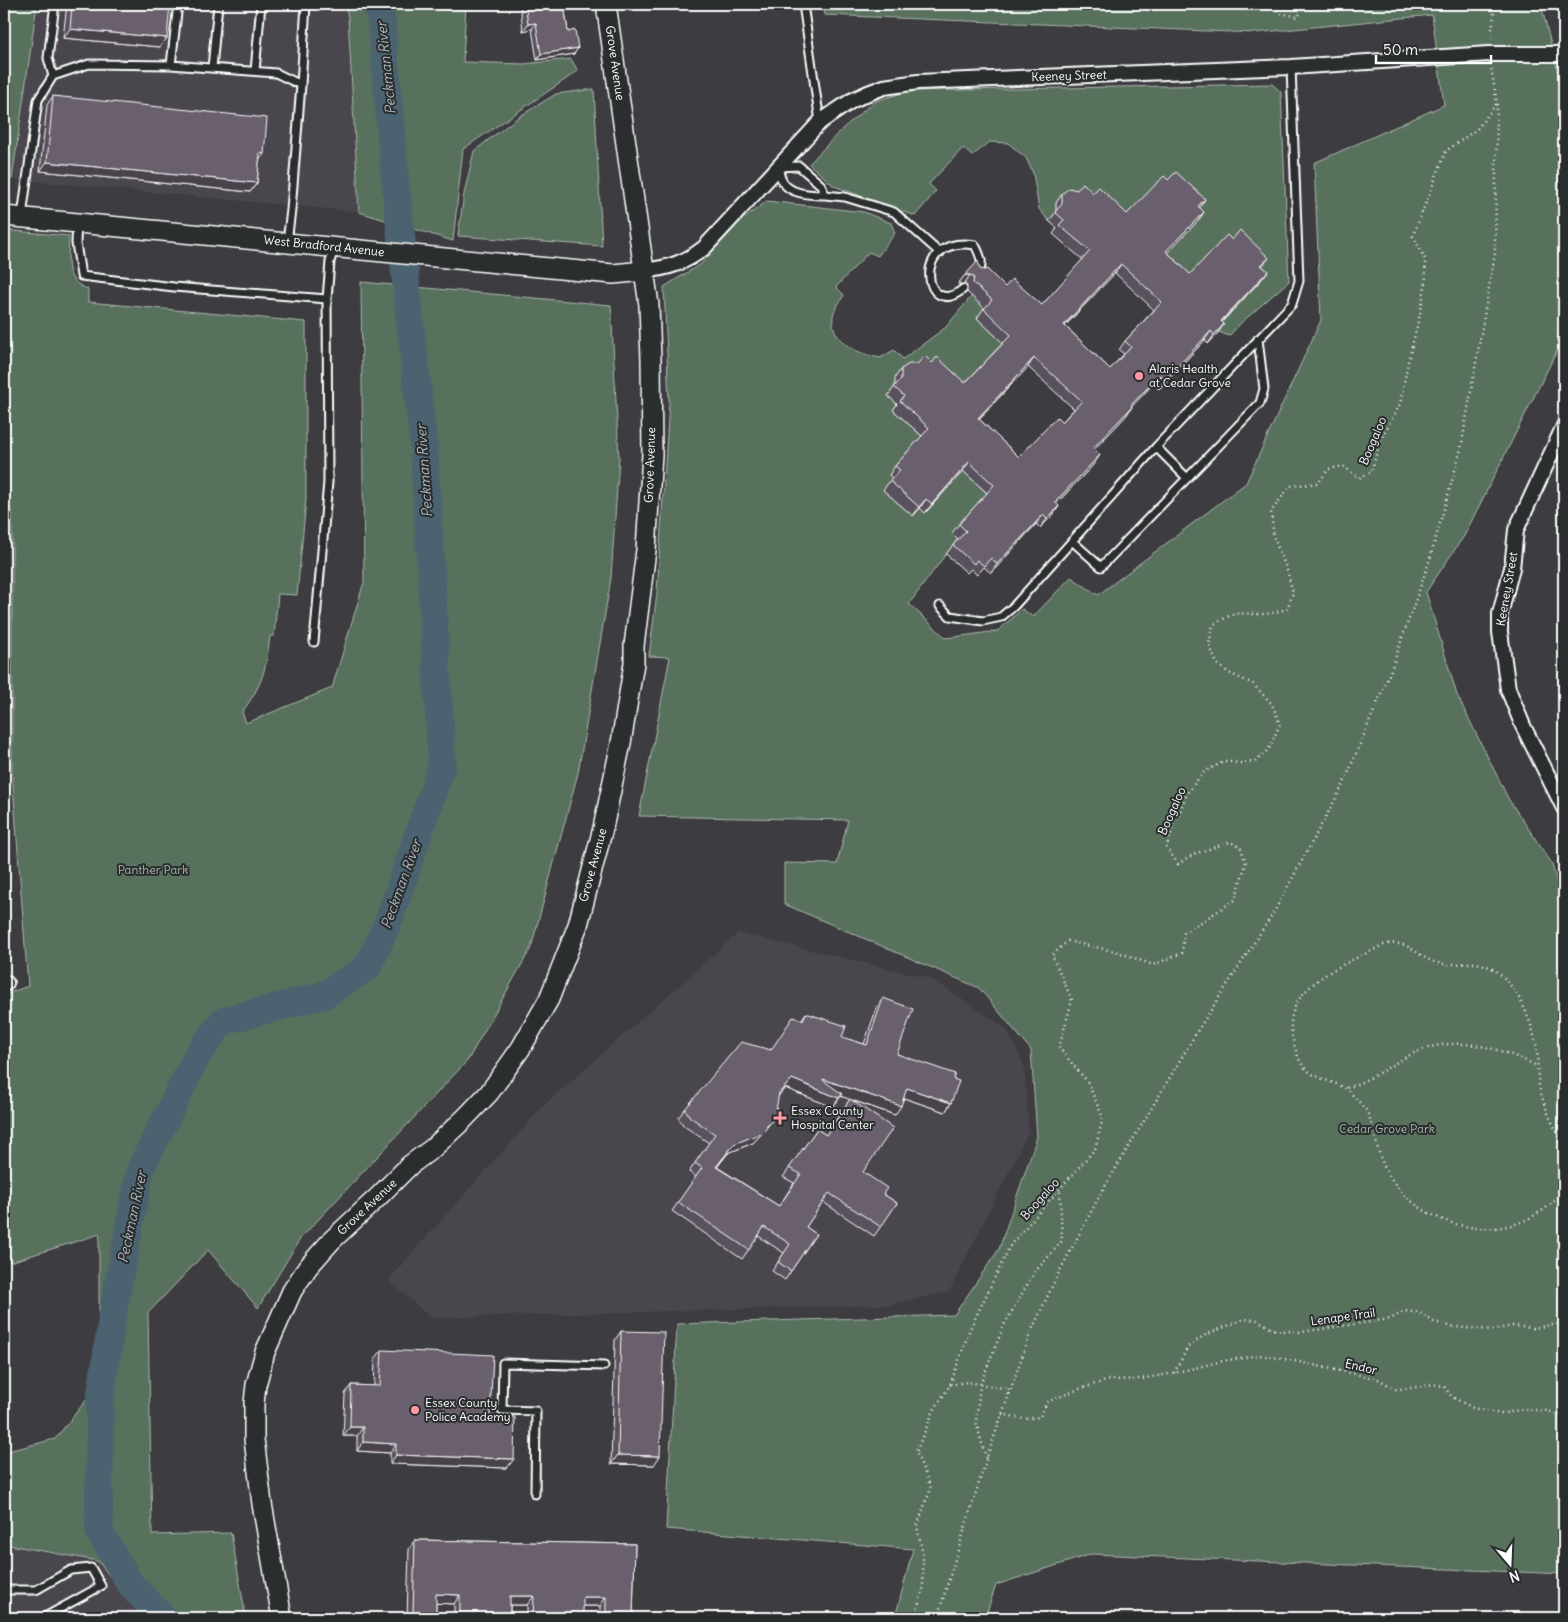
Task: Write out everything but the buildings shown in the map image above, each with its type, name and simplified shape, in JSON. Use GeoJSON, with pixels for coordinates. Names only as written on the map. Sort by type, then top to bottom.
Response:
{"type":"FeatureCollection","features":[{"type":"Feature","properties":{"kind":"street","name":"Grove Avenue"},"geometry":{"type":"LineString","coordinates":[[282,1618],[262,1504],[254,1439],[256,1385],[265,1352],[292,1291],[308,1266],[332,1240],[410,1165],[433,1148],[464,1119],[489,1092],[521,1048],[549,999],[578,924],[603,828],[624,726],[634,663],[634,646],[646,550],[652,413],[649,305],[606,4]]}},
{"type":"Feature","properties":{"kind":"street","name":"Keeney Street"},"geometry":{"type":"LineString","coordinates":[[644,270],[676,265],[696,255],[820,122],[851,100],[901,84],[1292,67],[1489,54],[1564,54]]}},
{"type":"Feature","properties":{"kind":"street","name":"West Bradford Avenue"},"geometry":{"type":"LineString","coordinates":[[13,216],[613,274],[644,270]]}},
{"type":"Feature","properties":{"kind":"street","name":"Keeney Street"},"geometry":{"type":"LineString","coordinates":[[1564,426],[1516,530],[1512,568],[1500,614],[1500,632],[1508,689],[1522,726],[1564,808]]}},
{"type":"Feature","properties":{"kind":"lane"},"geometry":{"type":"LineString","coordinates":[[53,76],[48,58],[55,4]]}},
{"type":"Feature","properties":{"kind":"lane"},"geometry":{"type":"LineString","coordinates":[[171,65],[178,4]]}},
{"type":"Feature","properties":{"kind":"lane"},"geometry":{"type":"LineString","coordinates":[[212,68],[218,4]]}},
{"type":"Feature","properties":{"kind":"lane"},"geometry":{"type":"LineString","coordinates":[[255,72],[261,4]]}},
{"type":"Feature","properties":{"kind":"lane"},"geometry":{"type":"LineString","coordinates":[[287,243],[292,210],[306,4]]}},
{"type":"Feature","properties":{"kind":"lane"},"geometry":{"type":"LineString","coordinates":[[804,4],[820,122]]}},
{"type":"Feature","properties":{"kind":"lane"},"geometry":{"type":"LineString","coordinates":[[13,216],[38,100],[53,76],[89,64],[171,65],[276,73],[301,85]]}},
{"type":"Feature","properties":{"kind":"lane"},"geometry":{"type":"LineString","coordinates":[[940,606],[950,616],[983,621],[1001,617],[1014,606],[1156,447],[1292,304],[1299,281],[1292,67]]}},
{"type":"Feature","properties":{"kind":"lane"},"geometry":{"type":"LineString","coordinates":[[825,195],[821,185],[799,166],[779,167],[779,178],[788,188],[807,195],[845,197],[894,212],[940,253]]}},
{"type":"Feature","properties":{"kind":"lane"},"geometry":{"type":"LineString","coordinates":[[77,222],[76,243],[81,276],[174,287],[327,298]]}},
{"type":"Feature","properties":{"kind":"lane"},"geometry":{"type":"LineString","coordinates":[[963,289],[957,294],[948,296],[940,294],[932,288],[929,278],[930,264],[940,253],[952,245],[962,243],[975,245],[982,259],[981,270],[977,274]]}},
{"type":"Feature","properties":{"kind":"lane"},"geometry":{"type":"LineString","coordinates":[[314,642],[328,482],[327,298],[330,262],[334,248]]}},
{"type":"Feature","properties":{"kind":"lane"},"geometry":{"type":"LineString","coordinates":[[1072,541],[1101,568],[1260,403],[1264,389],[1258,339]]}},
{"type":"Feature","properties":{"kind":"lane"},"geometry":{"type":"LineString","coordinates":[[1156,447],[1187,478]]}},
{"type":"Feature","properties":{"kind":"lane"},"geometry":{"type":"LineString","coordinates":[[535,1494],[536,1411],[502,1410],[503,1364],[604,1366]]}},
{"type":"Feature","properties":{"kind":"lane"},"geometry":{"type":"LineString","coordinates":[[4,1590],[36,1590],[71,1570],[91,1568],[101,1586],[43,1618]]}},
{"type":"Feature","properties":{"kind":"path"},"geometry":{"type":"LineString","coordinates":[[1269,4],[1280,13],[1298,17],[1303,9],[1302,4]]}},
{"type":"Feature","properties":{"kind":"path"},"geometry":{"type":"LineString","coordinates":[[938,1618],[986,1460],[1030,1334],[1056,1278],[1100,1195],[1198,1030],[1278,903],[1343,785],[1391,670],[1432,552],[1461,449],[1495,253],[1497,103],[1489,54],[1495,4]]}},
{"type":"Feature","properties":{"kind":"path","name":"Boogaloo"},"geometry":{"type":"LineString","coordinates":[[914,1618],[923,1590],[923,1554],[917,1526],[931,1488],[916,1452],[934,1410],[950,1385],[970,1329],[1011,1244],[1095,1149],[1103,1118],[1087,1082],[1059,1048],[1072,1000],[1052,955],[1068,941],[1118,952],[1153,965],[1182,953],[1184,933],[1235,900],[1246,863],[1240,846],[1230,842],[1194,854],[1178,864],[1166,847],[1187,793],[1204,772],[1225,761],[1239,763],[1255,762],[1269,749],[1280,724],[1272,704],[1253,684],[1229,673],[1217,664],[1209,644],[1213,625],[1240,612],[1265,615],[1286,609],[1293,593],[1287,570],[1274,538],[1271,512],[1290,486],[1318,484],[1329,469],[1343,466],[1358,478],[1371,472],[1381,439],[1400,404],[1426,281],[1425,260],[1413,236],[1446,151],[1477,129],[1497,103]]}},
{"type":"Feature","properties":{"kind":"path"},"geometry":{"type":"LineString","coordinates":[[1564,1145],[1553,1126],[1543,1100],[1537,1066],[1536,1046],[1526,1011],[1515,992],[1499,974],[1488,966],[1481,964],[1439,964],[1432,962],[1404,944],[1391,943],[1383,945],[1332,971],[1308,987],[1296,1004],[1290,1025],[1296,1051],[1305,1068],[1322,1078],[1347,1088],[1366,1109],[1379,1155],[1390,1178],[1419,1207],[1441,1219],[1464,1226],[1478,1228],[1507,1226],[1540,1213],[1564,1192]]}},
{"type":"Feature","properties":{"kind":"path"},"geometry":{"type":"LineString","coordinates":[[1347,1088],[1372,1077],[1417,1052],[1443,1045],[1475,1045],[1492,1048],[1512,1054],[1537,1066]]}},
{"type":"Feature","properties":{"kind":"path"},"geometry":{"type":"LineString","coordinates":[[986,1460],[976,1422],[980,1385],[1004,1325],[1034,1273],[1062,1241],[1060,1190]]}},
{"type":"Feature","properties":{"kind":"path","name":"Lenape Trail"},"geometry":{"type":"LineString","coordinates":[[1174,1374],[1188,1347],[1203,1336],[1244,1319],[1257,1320],[1276,1330],[1301,1332],[1390,1319],[1405,1311],[1420,1312],[1434,1322],[1492,1330],[1513,1326],[1532,1328],[1564,1323]]}},
{"type":"Feature","properties":{"kind":"path","name":"Endor"},"geometry":{"type":"LineString","coordinates":[[1002,1414],[1024,1419],[1040,1417],[1047,1402],[1079,1389],[1109,1380],[1141,1379],[1174,1374],[1223,1361],[1260,1355],[1378,1379],[1396,1389],[1433,1384],[1444,1386],[1452,1397],[1472,1408],[1500,1414],[1524,1409],[1548,1411],[1564,1416]]}},
{"type":"Feature","properties":{"kind":"path"},"geometry":{"type":"LineString","coordinates":[[950,1385],[967,1382],[1009,1389],[1002,1414]]}},
{"type":"Feature","properties":{"kind":"shaded area"},"geometry":{"type":"Polygon","coordinates":[[[37,4],[345,4],[348,17],[359,212],[12,179],[37,4]]]}},
{"type":"Feature","properties":{"kind":"shaded area","name":"Essex County Hospital Center"},"geometry":{"type":"Polygon","coordinates":[[[738,933],[930,978],[1007,1029],[1024,1066],[1029,1131],[949,1292],[888,1305],[431,1318],[388,1280],[543,1106],[738,933]]]}},
{"type":"Feature","properties":{"kind":"shaded area"},"geometry":{"type":"Polygon","coordinates":[[[4,1544],[98,1561],[143,1618],[4,1618],[4,1544]]]}},
{"type":"Feature","properties":{"kind":"green space"},"geometry":{"type":"Polygon","coordinates":[[[4,4],[37,4],[12,179],[4,178],[4,4]]]}},
{"type":"Feature","properties":{"kind":"green space"},"geometry":{"type":"Polygon","coordinates":[[[345,4],[466,4],[463,62],[524,64],[571,59],[578,71],[463,149],[453,241],[359,212],[348,17],[345,4]]]}},
{"type":"Feature","properties":{"kind":"green space","name":"Cedar Grove Park"},"geometry":{"type":"Polygon","coordinates":[[[823,4],[1541,4],[1564,98],[1564,337],[1464,536],[1426,592],[1457,695],[1509,800],[1551,862],[1564,904],[1564,991],[1559,1012],[1559,1124],[1564,1133],[1564,1574],[1092,1554],[996,1585],[985,1618],[895,1618],[913,1549],[666,1529],[677,1324],[954,1315],[999,1249],[1037,1137],[1031,1050],[979,988],[784,904],[784,863],[837,864],[848,820],[639,816],[670,657],[649,656],[657,593],[669,402],[664,287],[701,264],[743,219],[767,201],[864,212],[891,223],[895,233],[878,256],[869,252],[836,287],[844,295],[833,316],[833,325],[836,333],[848,346],[863,354],[880,358],[894,350],[903,359],[946,327],[975,292],[989,305],[977,318],[997,337],[1008,340],[958,392],[898,405],[893,410],[923,437],[893,479],[925,513],[963,471],[988,494],[953,534],[959,540],[946,554],[909,604],[946,638],[998,631],[1022,609],[1033,617],[1071,577],[1098,595],[1246,483],[1321,320],[1314,163],[1444,105],[1432,15],[1255,33],[825,15],[823,4]]]}},
{"type":"Feature","properties":{"kind":"green space"},"geometry":{"type":"Polygon","coordinates":[[[1272,84],[1281,92],[1289,281],[1229,336],[1214,330],[1261,280],[1183,283],[1160,260],[1197,221],[1121,223],[1056,213],[1049,221],[1039,209],[1033,173],[1026,158],[1008,143],[990,142],[972,156],[963,148],[929,184],[936,191],[915,216],[834,186],[809,164],[842,129],[875,101],[909,91],[1272,84]]]}},
{"type":"Feature","properties":{"kind":"green space"},"geometry":{"type":"Polygon","coordinates":[[[594,89],[602,246],[458,236],[464,194],[474,151],[517,118],[556,94],[594,89]]]}},
{"type":"Feature","properties":{"kind":"green space","name":"Panther Park"},"geometry":{"type":"Polygon","coordinates":[[[4,230],[69,236],[68,260],[71,275],[80,285],[88,289],[88,302],[306,322],[306,500],[297,595],[278,594],[274,636],[270,636],[262,676],[255,693],[242,712],[246,723],[332,688],[364,582],[361,282],[611,305],[619,458],[611,578],[578,773],[531,948],[468,1060],[300,1239],[258,1308],[208,1250],[148,1313],[152,1535],[231,1533],[246,1618],[143,1618],[98,1561],[4,1544],[4,1452],[55,1439],[99,1384],[100,1234],[10,1262],[4,1246],[4,995],[28,986],[12,772],[12,512],[4,511],[4,230]]]}},
{"type":"Feature","properties":{"kind":"waterway","name":"Peckman River"},"geometry":{"type":"LineString","coordinates":[[163,1618],[131,1585],[99,1531],[100,1401],[113,1312],[140,1170],[198,1054],[223,1021],[324,995],[368,967],[390,917],[442,765],[424,450],[396,189],[381,18],[376,4]]}},
{"type":"Feature","properties":{"kind":"place","name":"Alaris Health at Cedar Grove"},"geometry":{"type":"Point","coordinates":[1139,376]}},
{"type":"Feature","properties":{"kind":"place","name":"Essex County Hospital Center"},"geometry":{"type":"Point","coordinates":[780,1118]}},
{"type":"Feature","properties":{"kind":"place","name":"Essex County Police Academy"},"geometry":{"type":"Point","coordinates":[415,1410]}}]}
